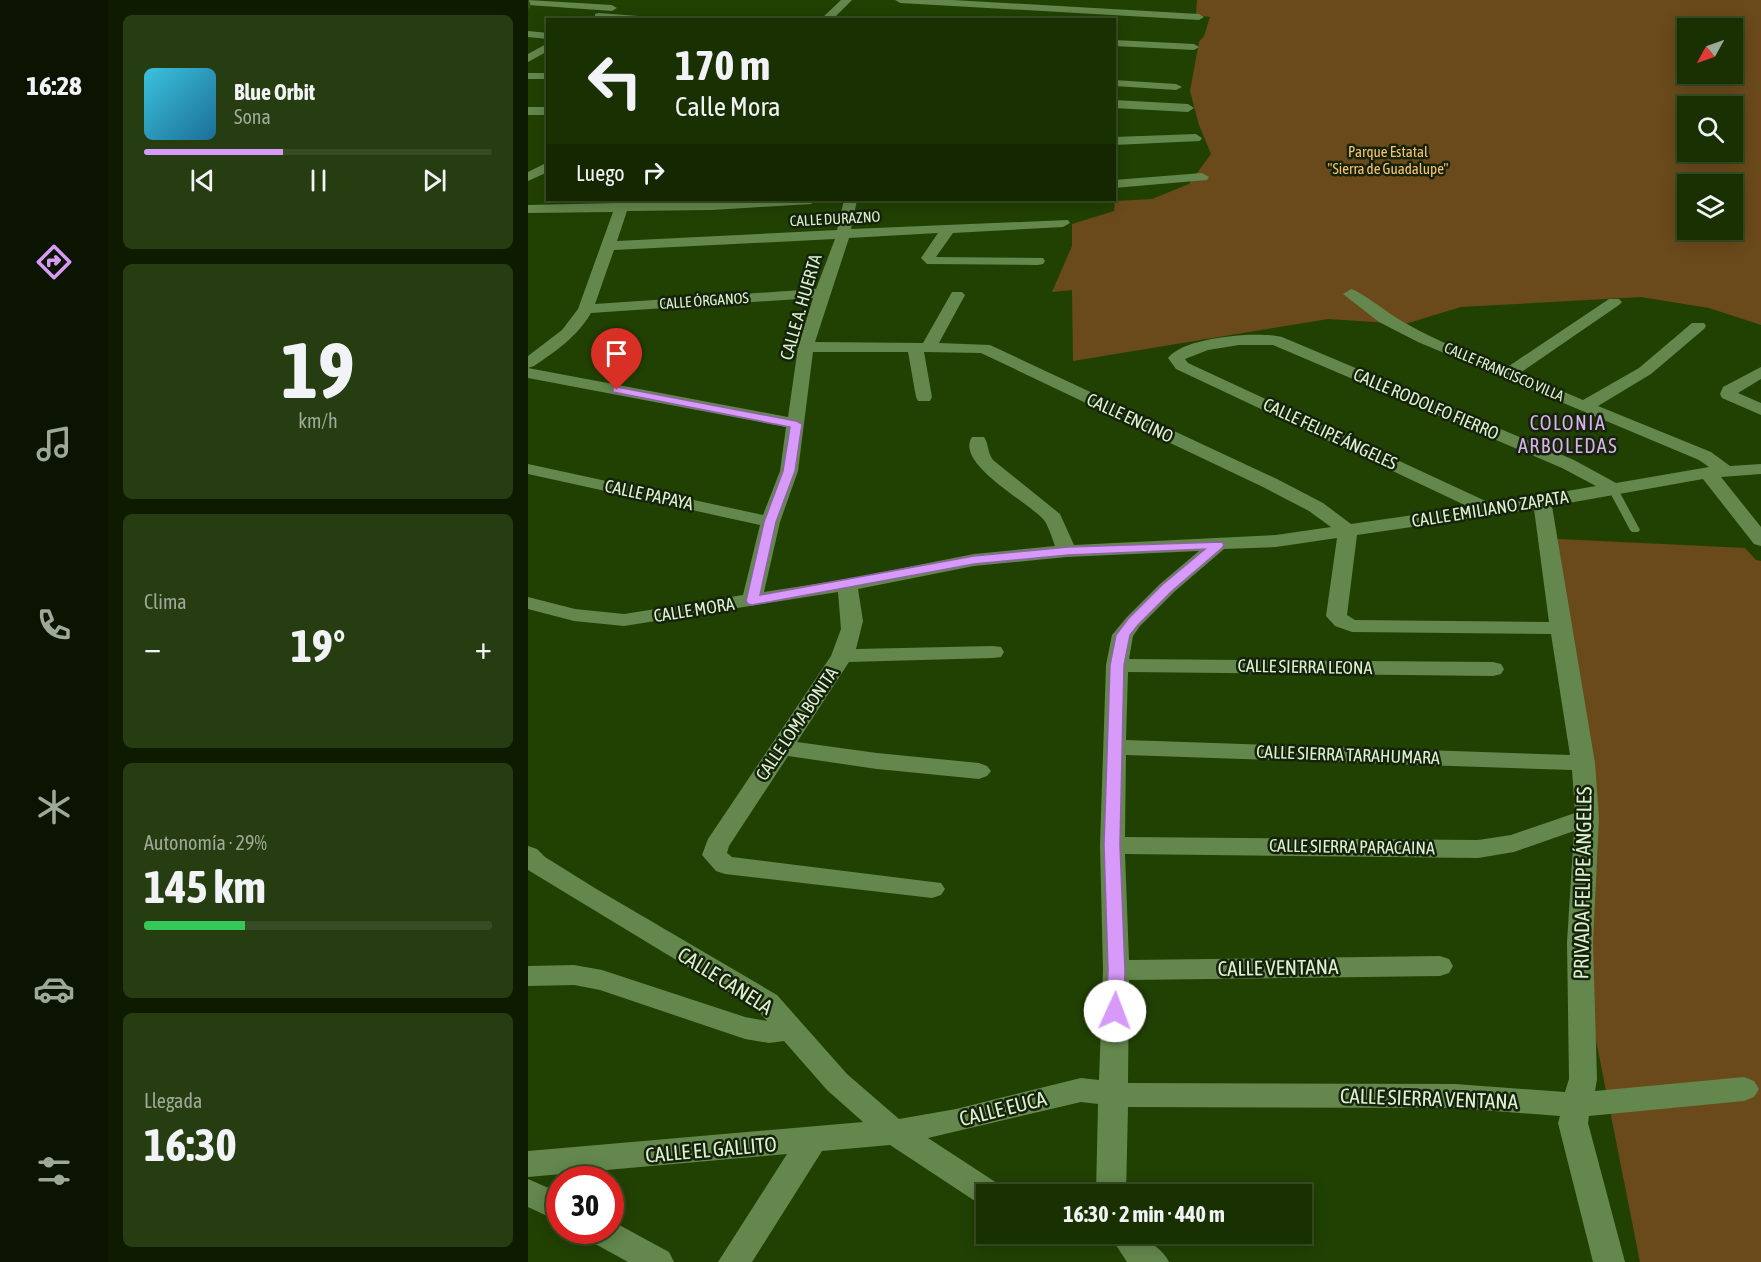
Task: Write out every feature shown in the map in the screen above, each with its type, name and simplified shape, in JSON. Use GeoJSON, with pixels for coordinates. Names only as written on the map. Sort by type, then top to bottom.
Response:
{"type":"FeatureCollection","features":[{"type":"Feature","properties":{"kind":"street"},"geometry":{"type":"LineString","coordinates":[[827,18],[847,0]]}},
{"type":"Feature","properties":{"kind":"street"},"geometry":{"type":"LineString","coordinates":[[900,0],[1199,17]]}},
{"type":"Feature","properties":{"kind":"street"},"geometry":{"type":"LineString","coordinates":[[1067,18],[1079,0]]}},
{"type":"Feature","properties":{"kind":"street"},"geometry":{"type":"LineString","coordinates":[[528,2],[616,6],[596,18]]}},
{"type":"Feature","properties":{"kind":"street"},"geometry":{"type":"LineString","coordinates":[[528,34],[546,36]]}},
{"type":"Feature","properties":{"kind":"street"},"geometry":{"type":"LineString","coordinates":[[1116,43],[1194,47]]}},
{"type":"Feature","properties":{"kind":"street"},"geometry":{"type":"LineString","coordinates":[[528,59],[546,47]]}},
{"type":"Feature","properties":{"kind":"street"},"geometry":{"type":"LineString","coordinates":[[528,76],[546,76]]}},
{"type":"Feature","properties":{"kind":"street"},"geometry":{"type":"LineString","coordinates":[[1116,83],[1176,87]]}},
{"type":"Feature","properties":{"kind":"street"},"geometry":{"type":"LineString","coordinates":[[1116,104],[1188,108]]}},
{"type":"Feature","properties":{"kind":"street"},"geometry":{"type":"LineString","coordinates":[[528,111],[546,111]]}},
{"type":"Feature","properties":{"kind":"street"},"geometry":{"type":"LineString","coordinates":[[1116,141],[1196,138]]}},
{"type":"Feature","properties":{"kind":"street"},"geometry":{"type":"LineString","coordinates":[[528,177],[546,167]]}},
{"type":"Feature","properties":{"kind":"street"},"geometry":{"type":"LineString","coordinates":[[1116,184],[1202,177]]}},
{"type":"Feature","properties":{"kind":"street"},"geometry":{"type":"LineString","coordinates":[[555,209],[567,201]]}},
{"type":"Feature","properties":{"kind":"street"},"geometry":{"type":"LineString","coordinates":[[528,210],[621,209],[790,201]]}},
{"type":"Feature","properties":{"kind":"street","name":"CALLE A. HUERTA"},"geometry":{"type":"LineString","coordinates":[[752,601],[770,522],[789,471],[806,347],[822,293],[843,236],[850,201]]}},
{"type":"Feature","properties":{"kind":"street"},"geometry":{"type":"LineString","coordinates":[[528,363],[570,334],[586,309],[621,209]]}},
{"type":"Feature","properties":{"kind":"street","name":"CALLE DURAZNO"},"geometry":{"type":"LineString","coordinates":[[608,246],[843,236],[1063,223]]}},
{"type":"Feature","properties":{"kind":"street"},"geometry":{"type":"LineString","coordinates":[[948,230],[928,258],[932,261],[1038,261]]}},
{"type":"Feature","properties":{"kind":"street","name":"CALLE ÓRGANOS"},"geometry":{"type":"LineString","coordinates":[[586,309],[822,293]]}},
{"type":"Feature","properties":{"kind":"street","name":"CALLE FRANCISCO VILLA"},"geometry":{"type":"LineString","coordinates":[[1351,294],[1366,308],[1399,326],[1705,456],[1761,540]]}},
{"type":"Feature","properties":{"kind":"street"},"geometry":{"type":"LineString","coordinates":[[924,397],[922,347],[957,295]]}},
{"type":"Feature","properties":{"kind":"street"},"geometry":{"type":"LineString","coordinates":[[1508,374],[1614,302]]}},
{"type":"Feature","properties":{"kind":"street"},"geometry":{"type":"LineString","coordinates":[[1585,406],[1645,371],[1698,326]]}},
{"type":"Feature","properties":{"kind":"street","name":"CALLE RODOLFO FIERRO"},"geometry":{"type":"LineString","coordinates":[[1178,355],[1189,349],[1268,339],[1281,342],[1568,464],[1613,489]]}},
{"type":"Feature","properties":{"kind":"street","name":"CALLE ENCINO"},"geometry":{"type":"LineString","coordinates":[[806,347],[984,348],[1049,381],[1270,483],[1316,507],[1348,531]]}},
{"type":"Feature","properties":{"kind":"street","name":"CALLE FELIPE ÁNGELES"},"geometry":{"type":"LineString","coordinates":[[1178,355],[1176,360],[1182,366],[1490,510]]}},
{"type":"Feature","properties":{"kind":"street"},"geometry":{"type":"LineString","coordinates":[[1761,372],[1729,391],[1728,394],[1761,410]]}},
{"type":"Feature","properties":{"kind":"street"},"geometry":{"type":"LineString","coordinates":[[528,373],[796,424]]}},
{"type":"Feature","properties":{"kind":"street"},"geometry":{"type":"LineString","coordinates":[[978,441],[978,452],[986,464],[1053,518],[1068,551]]}},
{"type":"Feature","properties":{"kind":"street","name":"CALLE PAPAYA"},"geometry":{"type":"LineString","coordinates":[[528,469],[770,522]]}},
{"type":"Feature","properties":{"kind":"street","name":"CALLE EMILIANO ZAPATA"},"geometry":{"type":"LineString","coordinates":[[1217,545],[1276,541],[1348,531],[1542,502],[1717,472],[1761,469]]}},
{"type":"Feature","properties":{"kind":"street","name":"PRIVADA FELIPE ÁNGELES"},"geometry":{"type":"LineString","coordinates":[[1542,502],[1582,763],[1587,818],[1580,942],[1583,1079],[1573,1123],[1609,1262]]}},
{"type":"Feature","properties":{"kind":"street"},"geometry":{"type":"LineString","coordinates":[[1348,531],[1336,616],[1342,622],[1352,626],[1560,628]]}},
{"type":"Feature","properties":{"kind":"street"},"geometry":{"type":"LineString","coordinates":[[1111,1184],[1116,970],[1112,845],[1113,747],[1117,665],[1123,635],[1133,622],[1167,588],[1217,545]]}},
{"type":"Feature","properties":{"kind":"street","name":"CALLE MORA"},"geometry":{"type":"LineString","coordinates":[[528,603],[574,615],[624,620],[847,585],[974,560],[1068,551],[1217,545]]}},
{"type":"Feature","properties":{"kind":"street","name":"CALLE LOMA BONITA"},"geometry":{"type":"LineString","coordinates":[[847,585],[853,616],[852,639],[717,845],[714,855],[725,865],[932,889]]}},
{"type":"Feature","properties":{"kind":"street"},"geometry":{"type":"LineString","coordinates":[[843,656],[993,652]]}},
{"type":"Feature","properties":{"kind":"street","name":"CALLE SIERRA LEONA"},"geometry":{"type":"LineString","coordinates":[[1117,665],[1494,669]]}},
{"type":"Feature","properties":{"kind":"street"},"geometry":{"type":"LineString","coordinates":[[780,747],[877,761],[979,771]]}},
{"type":"Feature","properties":{"kind":"street","name":"CALLE SIERRA TARAHUMARA"},"geometry":{"type":"LineString","coordinates":[[1113,747],[1582,763]]}},
{"type":"Feature","properties":{"kind":"street","name":"CALLE SIERRA PARACAINA"},"geometry":{"type":"LineString","coordinates":[[1112,845],[1478,849],[1514,843],[1587,818]]}},
{"type":"Feature","properties":{"kind":"street","name":"CALLE CANELA"},"geometry":{"type":"LineString","coordinates":[[528,855],[536,863],[599,903],[767,1002],[837,1082],[894,1132],[976,1186]]}},
{"type":"Feature","properties":{"kind":"street","name":"CALLE VENTANA"},"geometry":{"type":"LineString","coordinates":[[1116,970],[1440,966]]}},
{"type":"Feature","properties":{"kind":"street"},"geometry":{"type":"LineString","coordinates":[[528,976],[574,975],[602,980],[745,1029],[769,1032],[793,1029]]}},
{"type":"Feature","properties":{"kind":"street","name":"CALLE SIERRA VENTANA"},"geometry":{"type":"LineString","coordinates":[[1112,1094],[1455,1096],[1576,1105],[1744,1089]]}},
{"type":"Feature","properties":{"kind":"street","name":"CALLE EUCA"},"geometry":{"type":"LineString","coordinates":[[894,1132],[1033,1104],[1068,1092],[1081,1090],[1112,1094]]}},
{"type":"Feature","properties":{"kind":"street","name":"CALLE EL GALLITO"},"geometry":{"type":"LineString","coordinates":[[528,1164],[812,1141],[894,1132]]}},
{"type":"Feature","properties":{"kind":"street"},"geometry":{"type":"LineString","coordinates":[[734,1262],[812,1141]]}},
{"type":"Feature","properties":{"kind":"street"},"geometry":{"type":"LineString","coordinates":[[528,1192],[546,1202]]}},
{"type":"Feature","properties":{"kind":"street"},"geometry":{"type":"LineString","coordinates":[[624,1244],[658,1262]]}},
{"type":"Feature","properties":{"kind":"street"},"geometry":{"type":"LineString","coordinates":[[1132,1244],[1136,1250],[1153,1262]]}},
{"type":"Feature","properties":{"kind":"lane"},"geometry":{"type":"LineString","coordinates":[[1613,489],[1635,530]]}},
{"type":"Feature","properties":{"kind":"green space","name":"Parque Estatal \"Sierra de Guadalupe\""},"geometry":{"type":"Polygon","coordinates":[[[1197,0],[1761,0],[1761,325],[1709,308],[1641,297],[1461,307],[1405,324],[1328,319],[1073,361],[1072,290],[1052,292],[1072,246],[1072,224],[1114,211],[1115,201],[1152,199],[1189,184],[1211,154],[1199,125],[1190,91],[1199,42],[1204,36],[1210,17],[1196,15],[1197,0]]]}},
{"type":"Feature","properties":{"kind":"green space"},"geometry":{"type":"Polygon","coordinates":[[[1538,538],[1745,548],[1756,560],[1761,561],[1761,1262],[1640,1262],[1586,990],[1577,769],[1538,538]]]}},
{"type":"Feature","properties":{"kind":"district","name":"COLONIA ARBOLEDAS"},"geometry":{"type":"Point","coordinates":[1568,434]}},
{"type":"Feature","properties":{"kind":"route"},"geometry":{"type":"LineString","coordinates":[[617,390],[796,424],[789,471],[770,522],[752,601],[974,560],[1068,551],[1217,545],[1167,588],[1123,635],[1117,665],[1113,747],[1115,1011]]}}]}
